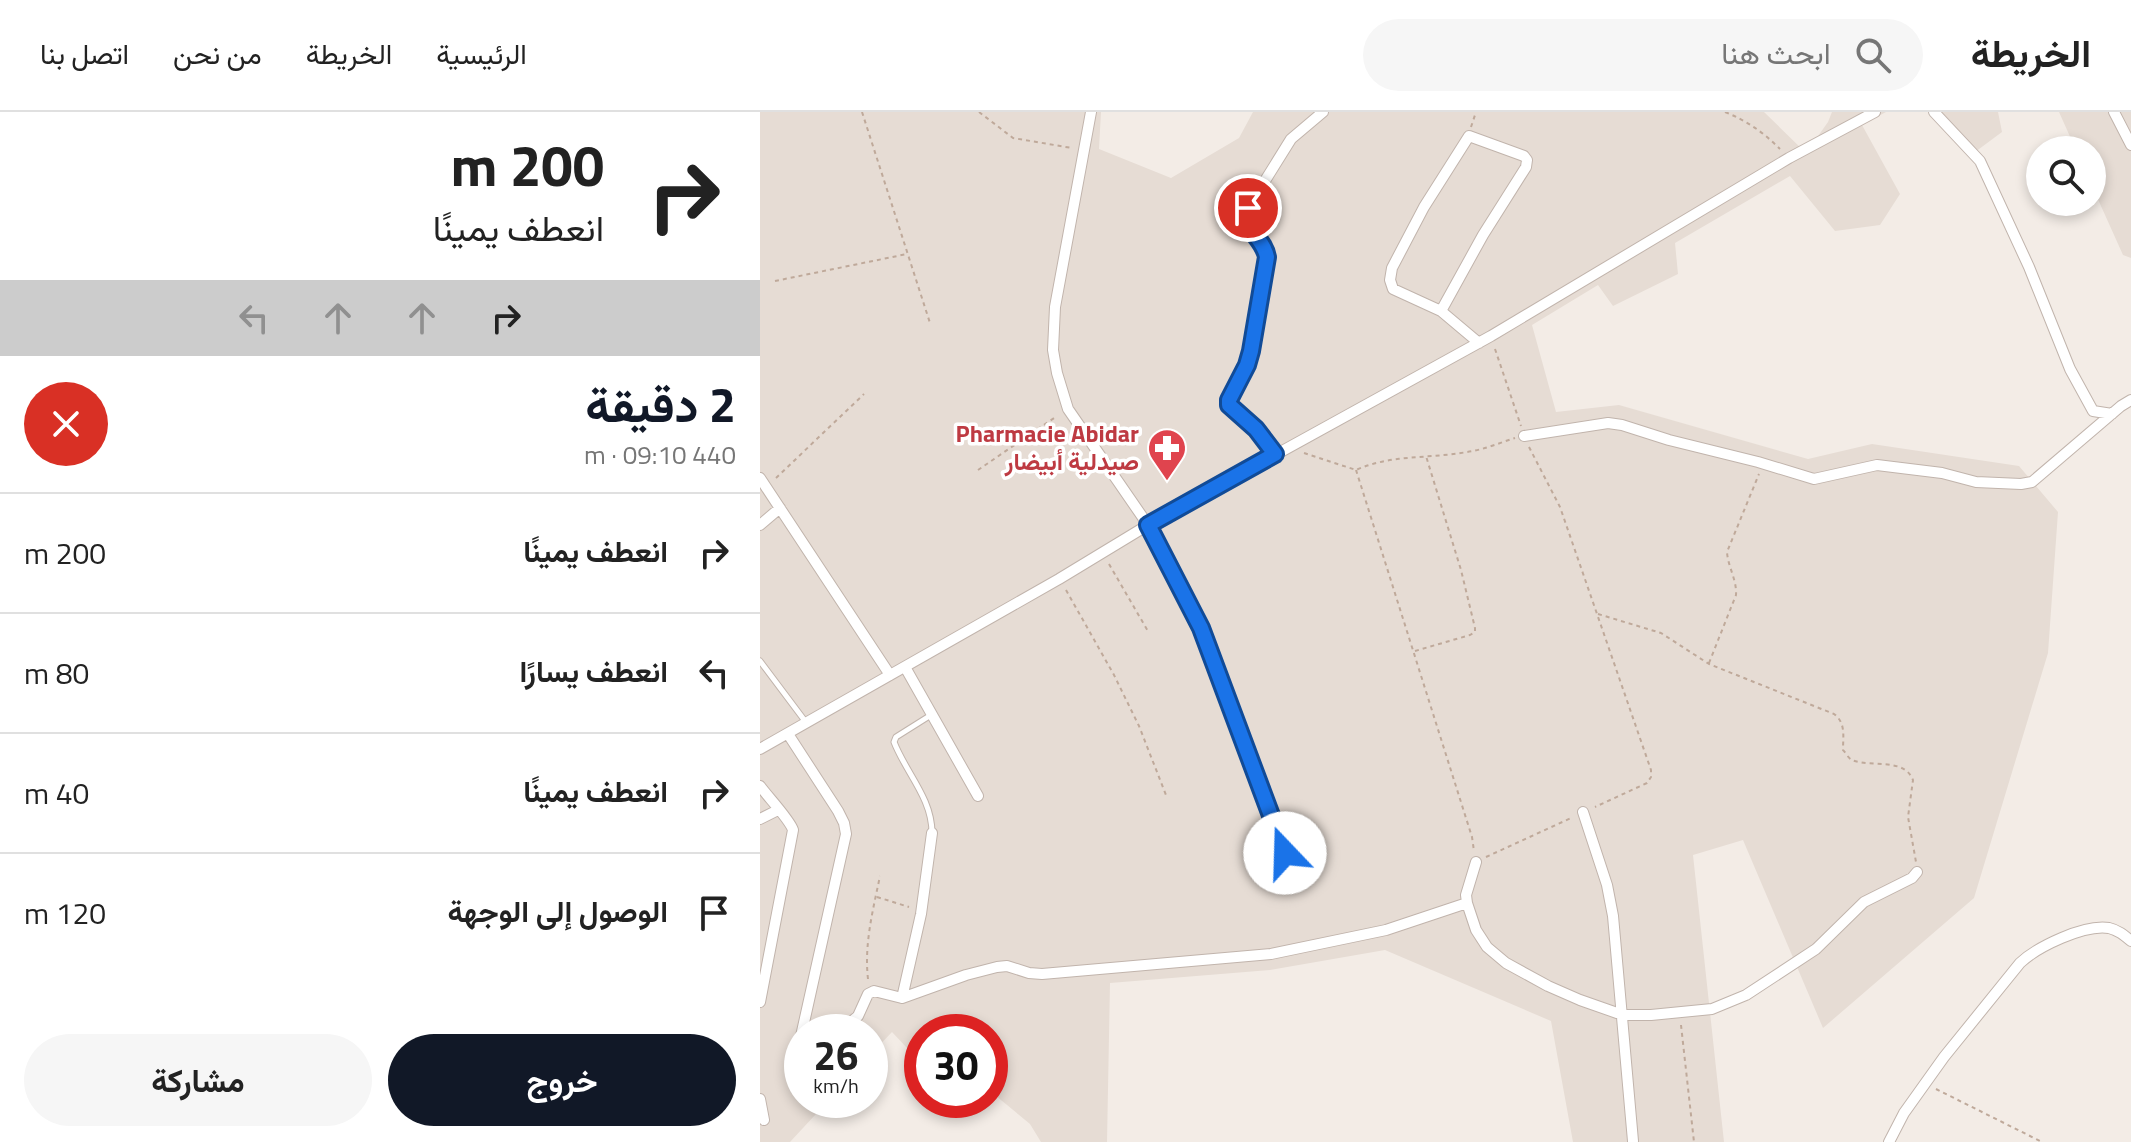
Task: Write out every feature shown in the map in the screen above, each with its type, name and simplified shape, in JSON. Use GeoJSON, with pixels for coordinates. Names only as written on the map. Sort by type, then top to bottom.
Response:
{"type":"FeatureCollection","features":[{"type":"Feature","properties":{"kind":"street"},"geometry":{"type":"LineString","coordinates":[[1091,112],[1055,307],[1053,350],[1057,373],[1068,409],[1148,525],[1201,628],[1285,853]]}},
{"type":"Feature","properties":{"kind":"street"},"geometry":{"type":"LineString","coordinates":[[1275,454],[1256,429],[1229,405],[1251,351],[1267,257],[1245,218],[1248,208],[1291,139],[1323,112]]}},
{"type":"Feature","properties":{"kind":"street"},"geometry":{"type":"LineString","coordinates":[[760,749],[1148,525],[1479,343],[1789,158],[1875,112]]}},
{"type":"Feature","properties":{"kind":"street"},"geometry":{"type":"LineString","coordinates":[[1934,112],[1980,161],[2029,267],[2070,369],[2093,411],[2112,414]]}},
{"type":"Feature","properties":{"kind":"street"},"geometry":{"type":"LineString","coordinates":[[2114,112],[2131,145]]}},
{"type":"Feature","properties":{"kind":"street"},"geometry":{"type":"LineString","coordinates":[[1441,311],[1483,235],[1526,167],[1524,156],[1469,136],[1424,207],[1392,268],[1390,280],[1393,289],[1441,311],[1479,343]]}},
{"type":"Feature","properties":{"kind":"street"},"geometry":{"type":"LineString","coordinates":[[1524,436],[1608,423],[1814,479],[1877,465],[1942,473],[1976,482],[2021,484],[2032,482],[2131,400]]}},
{"type":"Feature","properties":{"kind":"street"},"geometry":{"type":"LineString","coordinates":[[763,483],[890,675]]}},
{"type":"Feature","properties":{"kind":"street"},"geometry":{"type":"LineString","coordinates":[[760,525],[780,508]]}},
{"type":"Feature","properties":{"kind":"street"},"geometry":{"type":"LineString","coordinates":[[905,667],[978,796]]}},
{"type":"Feature","properties":{"kind":"street"},"geometry":{"type":"LineString","coordinates":[[788,734],[838,811],[846,834],[806,1014]]}},
{"type":"Feature","properties":{"kind":"street"},"geometry":{"type":"LineString","coordinates":[[760,786],[790,822],[793,830],[760,1002]]}},
{"type":"Feature","properties":{"kind":"street"},"geometry":{"type":"LineString","coordinates":[[760,819],[778,810]]}},
{"type":"Feature","properties":{"kind":"street"},"geometry":{"type":"LineString","coordinates":[[1583,812],[1610,898],[1633,1141]]}},
{"type":"Feature","properties":{"kind":"street"},"geometry":{"type":"LineString","coordinates":[[902,998],[922,910],[932,833]]}},
{"type":"Feature","properties":{"kind":"street"},"geometry":{"type":"LineString","coordinates":[[1476,862],[1466,895],[1467,903],[1476,930],[1487,947],[1506,963],[1580,1000],[1623,1014],[1651,1015],[1712,1009],[1746,995],[1816,949],[1864,902],[1912,878],[1917,872]]}},
{"type":"Feature","properties":{"kind":"street"},"geometry":{"type":"LineString","coordinates":[[859,1014],[870,992],[902,998],[997,967],[1007,966],[1042,974],[1271,954],[1386,930],[1467,903]]}},
{"type":"Feature","properties":{"kind":"street"},"geometry":{"type":"LineString","coordinates":[[1889,1142],[1924,1083],[2031,952],[2050,942],[2095,928],[2119,931],[2131,941]]}},
{"type":"Feature","properties":{"kind":"street"},"geometry":{"type":"LineString","coordinates":[[760,1099],[764,1120]]}},
{"type":"Feature","properties":{"kind":"lane"},"geometry":{"type":"LineString","coordinates":[[760,661],[806,724]]}},
{"type":"Feature","properties":{"kind":"lane"},"geometry":{"type":"LineString","coordinates":[[932,714],[896,737],[894,742],[922,795],[931,819],[932,833]]}},
{"type":"Feature","properties":{"kind":"path"},"geometry":{"type":"LineString","coordinates":[[862,112],[930,323]]}},
{"type":"Feature","properties":{"kind":"path"},"geometry":{"type":"LineString","coordinates":[[979,112],[1013,138],[1084,150]]}},
{"type":"Feature","properties":{"kind":"path"},"geometry":{"type":"LineString","coordinates":[[1469,136],[1476,112]]}},
{"type":"Feature","properties":{"kind":"path"},"geometry":{"type":"LineString","coordinates":[[1725,112],[1759,129],[1789,158]]}},
{"type":"Feature","properties":{"kind":"path"},"geometry":{"type":"LineString","coordinates":[[775,281],[908,254]]}},
{"type":"Feature","properties":{"kind":"path"},"geometry":{"type":"LineString","coordinates":[[1356,470],[1472,837],[1476,862],[1647,783],[1651,777],[1644,748],[1597,613],[1560,507],[1524,436],[1491,336]]}},
{"type":"Feature","properties":{"kind":"path"},"geometry":{"type":"LineString","coordinates":[[763,483],[864,394]]}},
{"type":"Feature","properties":{"kind":"path"},"geometry":{"type":"LineString","coordinates":[[978,470],[1068,409]]}},
{"type":"Feature","properties":{"kind":"path"},"geometry":{"type":"LineString","coordinates":[[1289,446],[1356,470],[1388,459],[1469,452],[1524,436]]}},
{"type":"Feature","properties":{"kind":"path"},"geometry":{"type":"LineString","coordinates":[[1413,652],[1475,632],[1461,570],[1426,456]]}},
{"type":"Feature","properties":{"kind":"path"},"geometry":{"type":"LineString","coordinates":[[1709,664],[1736,595],[1737,587],[1727,561],[1727,552],[1763,464]]}},
{"type":"Feature","properties":{"kind":"path"},"geometry":{"type":"LineString","coordinates":[[1103,553],[1149,633]]}},
{"type":"Feature","properties":{"kind":"path"},"geometry":{"type":"LineString","coordinates":[[1059,579],[1114,675],[1139,726],[1166,795]]}},
{"type":"Feature","properties":{"kind":"path"},"geometry":{"type":"LineString","coordinates":[[1597,613],[1661,633],[1709,664],[1834,714],[1843,725],[1843,750],[1853,760],[1907,770],[1913,780],[1908,817],[1917,872]]}},
{"type":"Feature","properties":{"kind":"path"},"geometry":{"type":"LineString","coordinates":[[870,992],[869,928],[880,876]]}},
{"type":"Feature","properties":{"kind":"path"},"geometry":{"type":"LineString","coordinates":[[876,896],[922,910]]}},
{"type":"Feature","properties":{"kind":"path"},"geometry":{"type":"LineString","coordinates":[[1680,1012],[1694,1142]]}},
{"type":"Feature","properties":{"kind":"path"},"geometry":{"type":"LineString","coordinates":[[1924,1083],[2042,1142]]}},
{"type":"Feature","properties":{"kind":"shaded area"},"geometry":{"type":"Polygon","coordinates":[[[760,112],[1101,112],[1099,149],[1171,178],[1239,138],[1253,112],[1764,112],[1806,153],[1832,112],[1886,112],[1862,125],[1900,194],[1880,225],[1835,231],[1790,176],[1675,243],[1678,274],[1613,306],[1598,285],[1532,325],[1556,412],[1619,405],[1808,459],[1872,444],[2019,466],[2058,512],[2048,653],[1974,898],[1823,1028],[1743,840],[1693,855],[1724,1142],[1573,1142],[1551,1021],[1385,950],[1270,970],[1110,983],[1107,1142],[1041,1142],[1030,1124],[1008,1106],[1008,1014],[904,1014],[904,1045],[892,1032],[888,1036],[888,1014],[784,1014],[784,1118],[812,1118],[790,1142],[760,1142],[760,112]]]}},
{"type":"Feature","properties":{"kind":"shaded area"},"geometry":{"type":"Polygon","coordinates":[[[1936,112],[1998,112],[2002,132],[1971,155],[1936,112]]]}},
{"type":"Feature","properties":{"kind":"shaded area"},"geometry":{"type":"Polygon","coordinates":[[[2059,112],[2131,112],[2131,258],[2123,255],[2105,216],[2106,136],[2070,136],[2059,112]]]}},
{"type":"Feature","properties":{"kind":"place","name":"Pharmacie Abidar صيدلية أبيضار"},"geometry":{"type":"Point","coordinates":[1167,482]}},
{"type":"Feature","properties":{"kind":"route"},"geometry":{"type":"LineString","coordinates":[[1248,208],[1245,218],[1247,225],[1265,250],[1266,269],[1251,351],[1229,405],[1256,429],[1275,454],[1148,525],[1201,628],[1285,853]]}}]}
